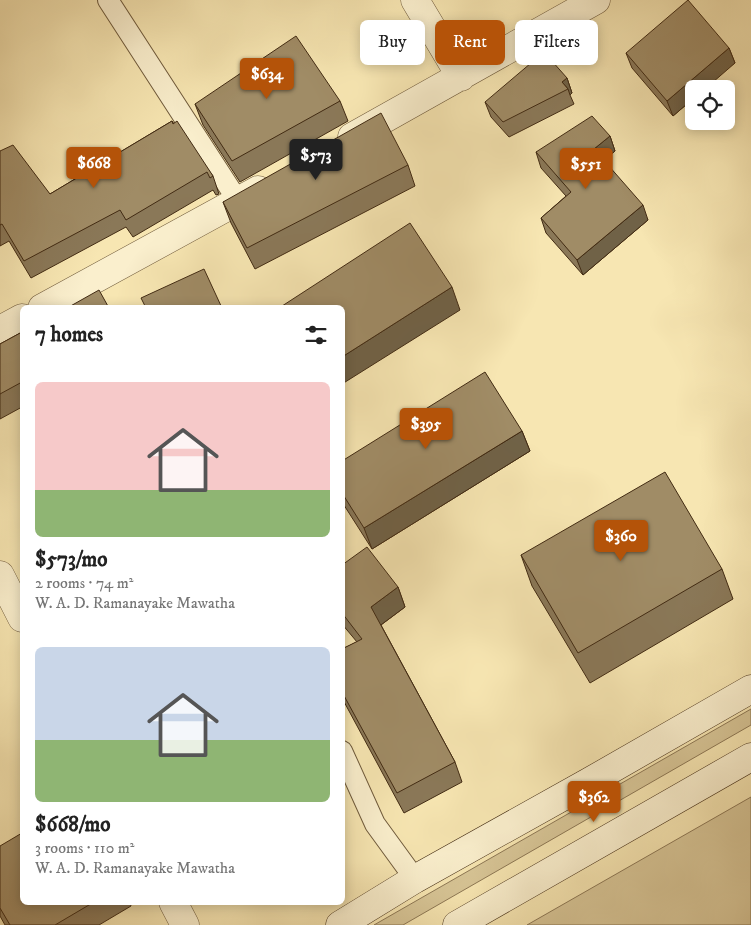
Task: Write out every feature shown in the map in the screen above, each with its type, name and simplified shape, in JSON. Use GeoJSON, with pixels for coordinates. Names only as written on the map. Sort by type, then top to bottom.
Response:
{"type":"FeatureCollection","features":[{"type":"Feature","properties":{"kind":"main road"},"geometry":{"type":"LineString","coordinates":[[415,0],[461,77]]}},
{"type":"Feature","properties":{"kind":"main road"},"geometry":{"type":"LineString","coordinates":[[332,149],[596,0]]}},
{"type":"Feature","properties":{"kind":"main road"},"geometry":{"type":"LineString","coordinates":[[47,305],[281,177]]}},
{"type":"Feature","properties":{"kind":"main road"},"geometry":{"type":"LineString","coordinates":[[0,330],[20,319]]}},
{"type":"Feature","properties":{"kind":"main road"},"geometry":{"type":"LineString","coordinates":[[0,575],[20,614]]}},
{"type":"Feature","properties":{"kind":"main road"},"geometry":{"type":"LineString","coordinates":[[340,925],[416,879],[751,688]]}},
{"type":"Feature","properties":{"kind":"main road"},"geometry":{"type":"LineString","coordinates":[[457,925],[751,757]]}},
{"type":"Feature","properties":{"kind":"main road"},"geometry":{"type":"LineString","coordinates":[[175,905],[185,925]]}},
{"type":"Feature","properties":{"kind":"lane"},"geometry":{"type":"LineString","coordinates":[[108,0],[238,201]]}},
{"type":"Feature","properties":{"kind":"lane"},"geometry":{"type":"LineString","coordinates":[[345,758],[375,824],[416,879]]}},
{"type":"Feature","properties":{"kind":"shaded area"},"geometry":{"type":"Polygon","coordinates":[[[751,709],[751,725],[403,925],[374,925],[751,709]]]}},
{"type":"Feature","properties":{"kind":"shaded area"},"geometry":{"type":"Polygon","coordinates":[[[751,797],[751,925],[527,925],[751,797]]]}},
{"type":"Feature","properties":{"kind":"building"},"geometry":{"type":"Polygon","coordinates":[[[688,0],[729,48],[692,80],[685,80],[685,86],[667,101],[626,53],[688,0]]]}},
{"type":"Feature","properties":{"kind":"building"},"geometry":{"type":"Polygon","coordinates":[[[296,36],[340,101],[232,161],[195,104],[296,36]]]}},
{"type":"Feature","properties":{"kind":"building"},"geometry":{"type":"Polygon","coordinates":[[[529,65],[556,65],[567,78],[562,82],[568,89],[503,122],[485,102],[529,65]]]}},
{"type":"Feature","properties":{"kind":"building"},"geometry":{"type":"Polygon","coordinates":[[[381,113],[408,165],[247,248],[223,202],[381,113]]]}},
{"type":"Feature","properties":{"kind":"building"},"geometry":{"type":"Polygon","coordinates":[[[592,116],[610,136],[594,149],[643,205],[577,260],[541,218],[571,192],[536,152],[592,116]]]}},
{"type":"Feature","properties":{"kind":"building"},"geometry":{"type":"Polygon","coordinates":[[[172,121],[173,124],[177,121],[213,176],[210,178],[207,172],[126,220],[120,210],[24,261],[2,224],[0,225],[0,151],[13,145],[50,194],[172,121]]]}},
{"type":"Feature","properties":{"kind":"building"},"geometry":{"type":"Polygon","coordinates":[[[410,223],[452,287],[345,355],[345,305],[284,305],[410,223]]]}},
{"type":"Feature","properties":{"kind":"building"},"geometry":{"type":"Polygon","coordinates":[[[204,269],[221,305],[144,305],[141,298],[204,269]]]}},
{"type":"Feature","properties":{"kind":"building"},"geometry":{"type":"Polygon","coordinates":[[[99,290],[107,305],[72,305],[99,290]]]}},
{"type":"Feature","properties":{"kind":"building"},"geometry":{"type":"Polygon","coordinates":[[[20,333],[20,383],[0,394],[0,344],[20,333]]]}},
{"type":"Feature","properties":{"kind":"building"},"geometry":{"type":"Polygon","coordinates":[[[485,372],[522,431],[364,528],[345,498],[345,459],[485,372]]]}},
{"type":"Feature","properties":{"kind":"building"},"geometry":{"type":"Polygon","coordinates":[[[665,472],[722,569],[578,653],[521,555],[665,472]]]}},
{"type":"Feature","properties":{"kind":"building"},"geometry":{"type":"Polygon","coordinates":[[[367,547],[398,587],[371,607],[455,762],[397,793],[345,698],[345,648],[362,639],[345,617],[345,563],[367,547]]]}},
{"type":"Feature","properties":{"kind":"building"},"geometry":{"type":"Polygon","coordinates":[[[20,834],[20,905],[89,905],[55,925],[10,925],[0,908],[0,846],[20,834]]]}}]}
